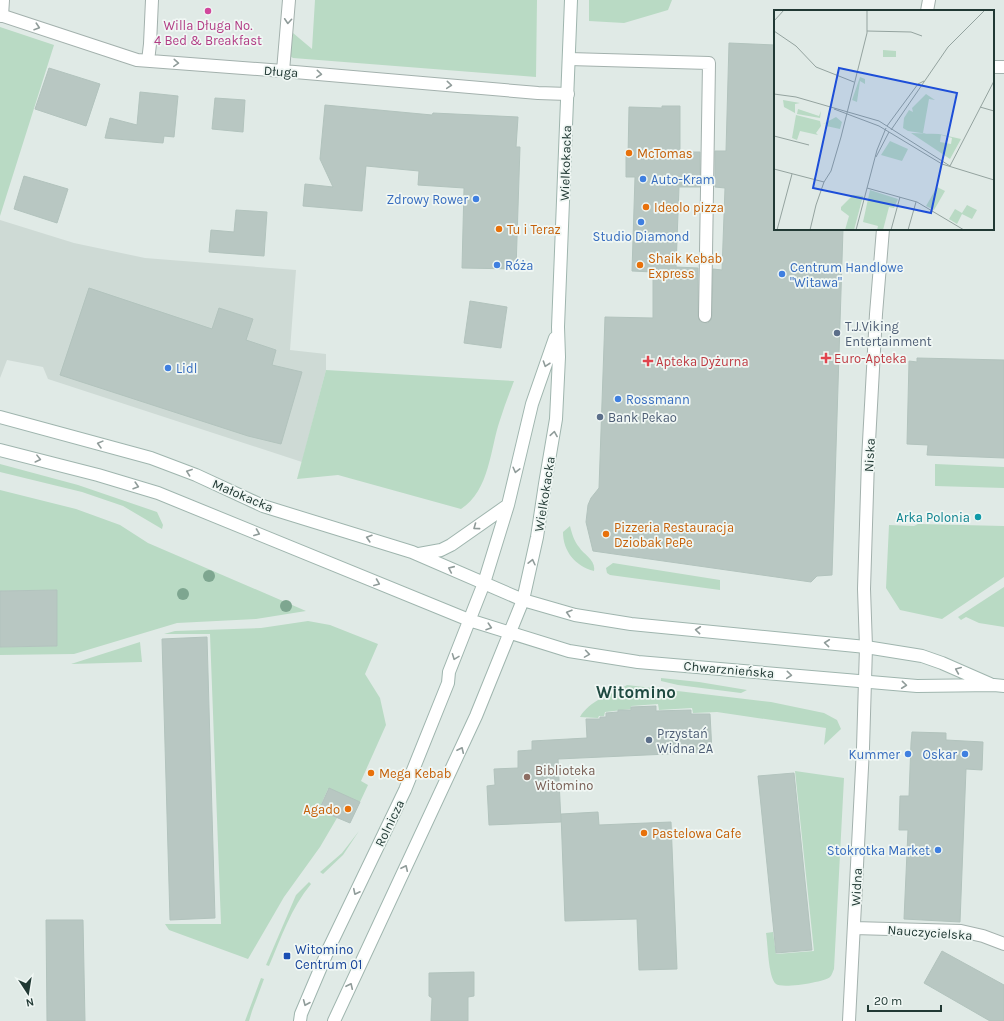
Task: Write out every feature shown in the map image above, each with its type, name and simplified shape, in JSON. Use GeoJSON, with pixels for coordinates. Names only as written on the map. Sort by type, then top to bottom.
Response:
{"type":"FeatureCollection","features":[{"type":"Feature","properties":{"kind":"main road"},"geometry":{"type":"LineString","coordinates":[[1,16],[3,0]]}},
{"type":"Feature","properties":{"kind":"main road"},"geometry":{"type":"LineString","coordinates":[[148,61],[152,0]]}},
{"type":"Feature","properties":{"kind":"main road"},"geometry":{"type":"LineString","coordinates":[[283,70],[289,0]]}},
{"type":"Feature","properties":{"kind":"main road","name":"Wielkokacka"},"geometry":{"type":"LineString","coordinates":[[509,634],[523,600],[538,537],[556,419],[559,357],[558,327],[571,0]]}},
{"type":"Feature","properties":{"kind":"main road"},"geometry":{"type":"LineString","coordinates":[[927,10],[929,0]]}},
{"type":"Feature","properties":{"kind":"main road","name":"Długa"},"geometry":{"type":"LineString","coordinates":[[1,16],[137,60],[283,70],[538,93],[568,94]]}},
{"type":"Feature","properties":{"kind":"main road"},"geometry":{"type":"LineString","coordinates":[[569,59],[709,63],[705,316]]}},
{"type":"Feature","properties":{"kind":"main road","name":"Niska"},"geometry":{"type":"LineString","coordinates":[[865,681],[866,647],[864,590],[868,460],[876,314],[883,230]]}},
{"type":"Feature","properties":{"kind":"main road","name":"Wielkokacka"},"geometry":{"type":"LineString","coordinates":[[469,620],[484,583],[508,505],[532,404],[558,327]]}},
{"type":"Feature","properties":{"kind":"main road","name":"Małokacka"},"geometry":{"type":"LineString","coordinates":[[0,417],[151,458],[196,475],[263,506],[419,554],[484,583]]}},
{"type":"Feature","properties":{"kind":"main road"},"geometry":{"type":"LineString","coordinates":[[0,450],[98,475],[158,493],[469,620]]}},
{"type":"Feature","properties":{"kind":"main road"},"geometry":{"type":"LineString","coordinates":[[419,554],[441,550],[451,545],[508,505]]}},
{"type":"Feature","properties":{"kind":"main road","name":"Chwarznieńska"},"geometry":{"type":"LineString","coordinates":[[484,583],[523,600],[575,615],[631,624],[866,647],[922,656],[999,686]]}},
{"type":"Feature","properties":{"kind":"main road","name":"Chwarznieńska"},"geometry":{"type":"LineString","coordinates":[[469,620],[509,634],[569,651],[638,662],[917,686],[999,686]]}},
{"type":"Feature","properties":{"kind":"main road","name":"Rolnicza"},"geometry":{"type":"LineString","coordinates":[[300,1021],[301,1014],[329,948],[405,790],[448,683],[449,672],[469,620]]}},
{"type":"Feature","properties":{"kind":"main road"},"geometry":{"type":"LineString","coordinates":[[334,1021],[476,716],[509,634]]}},
{"type":"Feature","properties":{"kind":"main road","name":"Widna"},"geometry":{"type":"LineString","coordinates":[[849,1021],[865,681]]}},
{"type":"Feature","properties":{"kind":"main road","name":"Nauczycielska"},"geometry":{"type":"LineString","coordinates":[[854,928],[962,931],[983,936],[1004,944]]}},
{"type":"Feature","properties":{"kind":"shaded area"},"geometry":{"type":"Polygon","coordinates":[[[0,220],[74,243],[145,258],[296,270],[290,350],[326,354],[326,370],[302,462],[48,379],[43,367],[7,360],[0,378],[0,220]]]}},
{"type":"Feature","properties":{"kind":"green space"},"geometry":{"type":"Polygon","coordinates":[[[315,0],[537,0],[536,77],[293,58],[290,56],[293,33],[312,49],[315,0]]]}},
{"type":"Feature","properties":{"kind":"green space"},"geometry":{"type":"Polygon","coordinates":[[[589,0],[672,0],[668,10],[624,23],[589,21],[589,0]]]}},
{"type":"Feature","properties":{"kind":"green space"},"geometry":{"type":"Polygon","coordinates":[[[0,27],[54,45],[0,216],[0,27]]]}},
{"type":"Feature","properties":{"kind":"green space"},"geometry":{"type":"Polygon","coordinates":[[[326,370],[514,381],[500,420],[488,468],[478,491],[471,501],[461,509],[338,475],[297,479],[326,370]]]}},
{"type":"Feature","properties":{"kind":"green space"},"geometry":{"type":"Polygon","coordinates":[[[0,464],[78,485],[157,512],[163,525],[162,529],[123,506],[82,492],[0,472],[0,464]]]}},
{"type":"Feature","properties":{"kind":"green space"},"geometry":{"type":"Polygon","coordinates":[[[935,464],[1004,467],[1004,488],[935,486],[935,464]]]}},
{"type":"Feature","properties":{"kind":"green space"},"geometry":{"type":"Polygon","coordinates":[[[0,490],[76,509],[120,525],[148,543],[306,611],[256,619],[177,623],[74,654],[0,655],[0,647],[57,646],[57,590],[0,591],[0,490]]]}},
{"type":"Feature","properties":{"kind":"green space"},"geometry":{"type":"Polygon","coordinates":[[[918,524],[1004,526],[1004,577],[942,619],[900,610],[886,588],[889,525],[914,526],[918,524]]]}},
{"type":"Feature","properties":{"kind":"green space"},"geometry":{"type":"Polygon","coordinates":[[[570,526],[572,535],[581,550],[593,564],[594,571],[587,569],[571,557],[565,545],[563,532],[570,526]]]}},
{"type":"Feature","properties":{"kind":"green space"},"geometry":{"type":"Polygon","coordinates":[[[613,563],[720,580],[720,590],[610,575],[607,573],[606,568],[613,563]]]}},
{"type":"Feature","properties":{"kind":"green space"},"geometry":{"type":"Polygon","coordinates":[[[1004,587],[1004,627],[979,623],[966,617],[961,620],[958,617],[1004,587]]]}},
{"type":"Feature","properties":{"kind":"green space"},"geometry":{"type":"Polygon","coordinates":[[[308,621],[330,625],[378,644],[365,674],[380,698],[386,725],[361,781],[368,785],[360,802],[328,789],[319,809],[337,818],[320,847],[284,897],[248,959],[169,930],[165,924],[221,924],[210,634],[164,634],[175,631],[261,628],[308,621]]]}},
{"type":"Feature","properties":{"kind":"green space"},"geometry":{"type":"Polygon","coordinates":[[[140,642],[142,662],[71,664],[140,642]]]}},
{"type":"Feature","properties":{"kind":"green space"},"geometry":{"type":"Polygon","coordinates":[[[661,678],[699,682],[747,690],[741,693],[678,685],[661,681],[661,678]]]}},
{"type":"Feature","properties":{"kind":"green space"},"geometry":{"type":"Polygon","coordinates":[[[627,685],[771,702],[824,713],[837,720],[841,729],[824,745],[826,728],[717,712],[693,713],[692,708],[659,710],[658,704],[631,706],[631,709],[605,712],[604,716],[599,716],[598,718],[580,717],[584,711],[595,702],[627,685]]]}},
{"type":"Feature","properties":{"kind":"green space"},"geometry":{"type":"Polygon","coordinates":[[[795,771],[844,778],[834,969],[831,976],[826,979],[786,986],[776,984],[771,975],[766,933],[773,932],[776,954],[814,951],[795,771]]]}},
{"type":"Feature","properties":{"kind":"green space"},"geometry":{"type":"Polygon","coordinates":[[[359,831],[343,855],[323,874],[320,872],[342,853],[359,831]]]}},
{"type":"Feature","properties":{"kind":"green space"},"geometry":{"type":"Polygon","coordinates":[[[309,882],[311,884],[292,913],[269,966],[266,965],[296,895],[309,882]]]}},
{"type":"Feature","properties":{"kind":"green space"},"geometry":{"type":"Polygon","coordinates":[[[261,978],[264,979],[249,1021],[245,1021],[261,978]]]}},
{"type":"Feature","properties":{"kind":"building","name":"Centrum Handlowe \"Witawa\""},"geometry":{"type":"Polygon","coordinates":[[[729,43],[774,45],[774,230],[843,230],[832,575],[817,576],[811,582],[593,551],[586,522],[588,505],[591,498],[599,488],[605,317],[653,318],[653,272],[632,271],[635,177],[626,177],[629,107],[662,108],[662,106],[680,106],[680,152],[700,152],[700,187],[679,187],[676,267],[698,268],[698,316],[701,322],[708,323],[712,316],[713,269],[722,270],[725,188],[715,187],[715,151],[726,151],[729,43]]]}},
{"type":"Feature","properties":{"kind":"building"},"geometry":{"type":"Polygon","coordinates":[[[49,68],[100,84],[86,126],[35,109],[49,68]]]}},
{"type":"Feature","properties":{"kind":"building"},"geometry":{"type":"Polygon","coordinates":[[[140,92],[178,96],[174,137],[164,136],[163,143],[105,138],[110,118],[137,125],[140,92]]]}},
{"type":"Feature","properties":{"kind":"building"},"geometry":{"type":"Polygon","coordinates":[[[215,98],[245,100],[243,132],[212,129],[215,98]]]}},
{"type":"Feature","properties":{"kind":"building"},"geometry":{"type":"Polygon","coordinates":[[[325,105],[432,115],[433,113],[518,117],[516,147],[520,147],[516,269],[462,268],[464,188],[418,185],[419,171],[366,166],[362,211],[303,206],[305,184],[333,187],[320,159],[325,105]]]}},
{"type":"Feature","properties":{"kind":"building"},"geometry":{"type":"Polygon","coordinates":[[[24,176],[68,189],[57,223],[14,209],[24,176]]]}},
{"type":"Feature","properties":{"kind":"building"},"geometry":{"type":"Polygon","coordinates":[[[236,210],[267,212],[264,256],[209,252],[211,230],[234,232],[236,210]]]}},
{"type":"Feature","properties":{"kind":"building","name":"Lidl"},"geometry":{"type":"Polygon","coordinates":[[[89,288],[212,329],[219,308],[253,319],[246,340],[276,350],[272,365],[302,372],[281,444],[248,436],[60,375],[89,288]]]}},
{"type":"Feature","properties":{"kind":"building"},"geometry":{"type":"Polygon","coordinates":[[[470,301],[507,307],[501,348],[464,343],[470,301]]]}},
{"type":"Feature","properties":{"kind":"building"},"geometry":{"type":"Polygon","coordinates":[[[917,358],[1004,360],[1004,458],[927,455],[928,445],[907,444],[909,361],[917,362],[917,358]]]}},
{"type":"Feature","properties":{"kind":"building"},"geometry":{"type":"Polygon","coordinates":[[[57,590],[57,646],[0,647],[0,591],[57,590]]]}},
{"type":"Feature","properties":{"kind":"building"},"geometry":{"type":"Polygon","coordinates":[[[207,637],[215,918],[170,920],[162,639],[207,637]]]}},
{"type":"Feature","properties":{"kind":"building"},"geometry":{"type":"Polygon","coordinates":[[[656,706],[656,711],[691,710],[691,714],[710,714],[712,752],[558,759],[561,822],[489,825],[487,786],[495,785],[494,769],[518,768],[518,751],[532,750],[532,741],[587,738],[586,719],[600,719],[600,717],[606,717],[606,713],[618,712],[618,710],[631,710],[631,707],[656,706]]]}},
{"type":"Feature","properties":{"kind":"building"},"geometry":{"type":"Polygon","coordinates":[[[912,732],[946,733],[946,740],[983,742],[982,770],[966,769],[960,922],[904,919],[908,830],[899,830],[900,796],[909,796],[912,732]]]}},
{"type":"Feature","properties":{"kind":"building"},"geometry":{"type":"Polygon","coordinates":[[[794,773],[812,950],[776,953],[758,776],[794,773]]]}},
{"type":"Feature","properties":{"kind":"building"},"geometry":{"type":"Polygon","coordinates":[[[329,788],[360,802],[350,823],[319,810],[329,788]]]}},
{"type":"Feature","properties":{"kind":"building"},"geometry":{"type":"Polygon","coordinates":[[[598,812],[599,825],[671,822],[677,969],[639,970],[637,919],[565,921],[561,814],[598,812]]]}},
{"type":"Feature","properties":{"kind":"building"},"geometry":{"type":"Polygon","coordinates":[[[46,920],[83,920],[85,1021],[47,1021],[46,920]]]}},
{"type":"Feature","properties":{"kind":"building"},"geometry":{"type":"Polygon","coordinates":[[[942,951],[1004,985],[1004,1021],[990,1021],[924,983],[942,951]]]}},
{"type":"Feature","properties":{"kind":"building"},"geometry":{"type":"Polygon","coordinates":[[[474,972],[474,996],[468,997],[468,1021],[431,1021],[432,998],[429,996],[429,973],[474,972]]]}},
{"type":"Feature","properties":{"kind":"place","name":"Willa Długa No. 4 Bed & Breakfast"},"geometry":{"type":"Point","coordinates":[208,11]}},
{"type":"Feature","properties":{"kind":"place","name":"McTomas"},"geometry":{"type":"Point","coordinates":[629,153]}},
{"type":"Feature","properties":{"kind":"place","name":"Auto-Kram"},"geometry":{"type":"Point","coordinates":[643,179]}},
{"type":"Feature","properties":{"kind":"place","name":"Zdrowy Rower"},"geometry":{"type":"Point","coordinates":[476,199]}},
{"type":"Feature","properties":{"kind":"place","name":"Ideolo pizza"},"geometry":{"type":"Point","coordinates":[646,207]}},
{"type":"Feature","properties":{"kind":"place","name":"Studio Diamond"},"geometry":{"type":"Point","coordinates":[641,222]}},
{"type":"Feature","properties":{"kind":"place","name":"Tu i Teraz"},"geometry":{"type":"Point","coordinates":[499,229]}},
{"type":"Feature","properties":{"kind":"place","name":"Róża"},"geometry":{"type":"Point","coordinates":[497,265]}},
{"type":"Feature","properties":{"kind":"place","name":"Shaik Kebab Express"},"geometry":{"type":"Point","coordinates":[640,265]}},
{"type":"Feature","properties":{"kind":"place","name":"Centrum Handlowe \"Witawa\""},"geometry":{"type":"Point","coordinates":[782,274]}},
{"type":"Feature","properties":{"kind":"place","name":"T.J.Viking Entertainment"},"geometry":{"type":"Point","coordinates":[837,333]}},
{"type":"Feature","properties":{"kind":"place","name":"Euro-Apteka"},"geometry":{"type":"Point","coordinates":[826,358]}},
{"type":"Feature","properties":{"kind":"place","name":"Apteka Dyżurna"},"geometry":{"type":"Point","coordinates":[648,361]}},
{"type":"Feature","properties":{"kind":"place","name":"Lidl"},"geometry":{"type":"Point","coordinates":[168,368]}},
{"type":"Feature","properties":{"kind":"place","name":"Rossmann"},"geometry":{"type":"Point","coordinates":[618,399]}},
{"type":"Feature","properties":{"kind":"place","name":"Bank Pekao"},"geometry":{"type":"Point","coordinates":[600,417]}},
{"type":"Feature","properties":{"kind":"place","name":"Arka Polonia"},"geometry":{"type":"Point","coordinates":[978,517]}},
{"type":"Feature","properties":{"kind":"place","name":"Pizzeria Restauracja Dziobak PePe"},"geometry":{"type":"Point","coordinates":[606,534]}},
{"type":"Feature","properties":{"kind":"place","name":"Przystań Widna 2A"},"geometry":{"type":"Point","coordinates":[649,740]}},
{"type":"Feature","properties":{"kind":"place","name":"Kummer"},"geometry":{"type":"Point","coordinates":[908,754]}},
{"type":"Feature","properties":{"kind":"place","name":"Oskar"},"geometry":{"type":"Point","coordinates":[965,754]}},
{"type":"Feature","properties":{"kind":"place","name":"Mega Kebab"},"geometry":{"type":"Point","coordinates":[371,773]}},
{"type":"Feature","properties":{"kind":"place","name":"Biblioteka Witomino"},"geometry":{"type":"Point","coordinates":[527,777]}},
{"type":"Feature","properties":{"kind":"place","name":"Agado"},"geometry":{"type":"Point","coordinates":[348,809]}},
{"type":"Feature","properties":{"kind":"place","name":"Pastelowa Cafe"},"geometry":{"type":"Point","coordinates":[644,833]}},
{"type":"Feature","properties":{"kind":"place","name":"Stokrotka Market"},"geometry":{"type":"Point","coordinates":[938,850]}},
{"type":"Feature","properties":{"kind":"place","name":"Witomino Centrum 01"},"geometry":{"type":"Point","coordinates":[287,956]}},
{"type":"Feature","properties":{"kind":"district","name":"Witomino"},"geometry":{"type":"Point","coordinates":[636,692]}}]}
